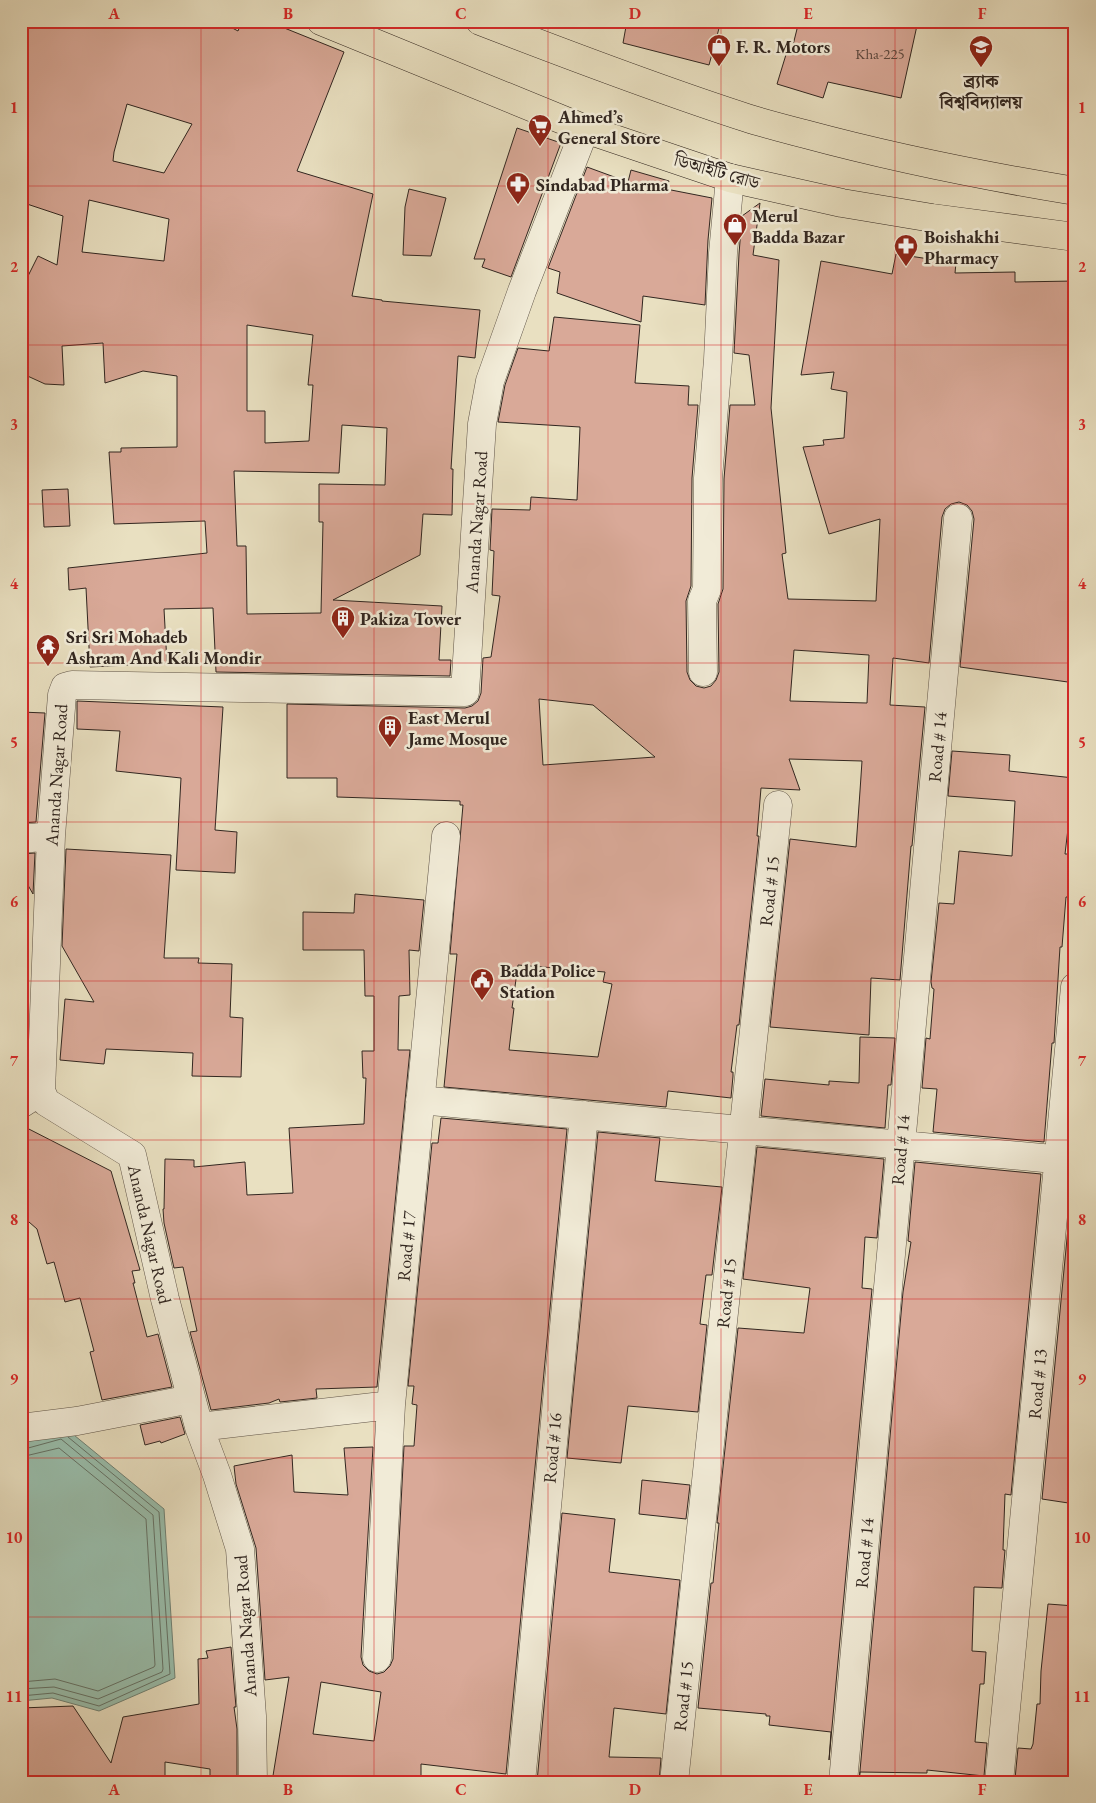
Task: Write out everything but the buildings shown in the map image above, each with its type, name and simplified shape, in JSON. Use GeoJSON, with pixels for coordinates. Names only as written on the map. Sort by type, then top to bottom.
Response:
{"type":"FeatureCollection","features":[{"type":"Feature","properties":{"kind":"main road","name":"ডিআইটি রোড"},"geometry":{"type":"LineString","coordinates":[[321,21],[585,129],[730,178],[842,203],[932,218],[1075,237]]}},
{"type":"Feature","properties":{"kind":"main road"},"geometry":{"type":"LineString","coordinates":[[480,21],[606,70],[748,119],[841,144],[919,162],[990,177],[1075,191]]}},
{"type":"Feature","properties":{"kind":"street","name":"Ananda Nagar Road"},"geometry":{"type":"LineString","coordinates":[[253,1782],[252,1716],[240,1549],[191,1399],[165,1299],[132,1155],[46,1102],[31,1097],[62,695],[65,687],[72,685],[465,692],[482,424],[490,381],[585,129]]}},
{"type":"Feature","properties":{"kind":"street"},"geometry":{"type":"LineString","coordinates":[[703,672],[702,601],[707,589],[708,478],[730,178]]}},
{"type":"Feature","properties":{"kind":"street","name":"Road # 14"},"geometry":{"type":"LineString","coordinates":[[843,1782],[958,518]]}},
{"type":"Feature","properties":{"kind":"street","name":"Road # 15"},"geometry":{"type":"LineString","coordinates":[[674,1782],[778,805]]}},
{"type":"Feature","properties":{"kind":"street"},"geometry":{"type":"LineString","coordinates":[[21,839],[51,836]]}},
{"type":"Feature","properties":{"kind":"street","name":"Road # 17"},"geometry":{"type":"LineString","coordinates":[[378,1658],[391,1405],[446,836]]}},
{"type":"Feature","properties":{"kind":"street","name":"Road # 13"},"geometry":{"type":"LineString","coordinates":[[999,1782],[1067,1160],[1075,987]]}},
{"type":"Feature","properties":{"kind":"street"},"geometry":{"type":"LineString","coordinates":[[420,1100],[1067,1160]]}},
{"type":"Feature","properties":{"kind":"street","name":"Road # 16"},"geometry":{"type":"LineString","coordinates":[[521,1782],[584,1115]]}},
{"type":"Feature","properties":{"kind":"street"},"geometry":{"type":"LineString","coordinates":[[21,1428],[77,1421],[191,1399]]}},
{"type":"Feature","properties":{"kind":"street"},"geometry":{"type":"LineString","coordinates":[[199,1426],[391,1405]]}},
{"type":"Feature","properties":{"kind":"water"},"geometry":{"type":"Polygon","coordinates":[[[63,1426],[164,1509],[175,1678],[99,1711],[52,1698],[21,1701],[21,1439],[63,1426]]]}},
{"type":"Feature","properties":{"kind":"place","name":"F. R. Motors"},"geometry":{"type":"Point","coordinates":[719,67]}},
{"type":"Feature","properties":{"kind":"place","name":"ব্র্যাক বিশ্ববিদ্যালয়"},"geometry":{"type":"Point","coordinates":[981,68]}},
{"type":"Feature","properties":{"kind":"place","name":"Ahmed’s General Store"},"geometry":{"type":"Point","coordinates":[540,147]}},
{"type":"Feature","properties":{"kind":"place","name":"Sindabad Pharma"},"geometry":{"type":"Point","coordinates":[518,205]}},
{"type":"Feature","properties":{"kind":"place","name":"Merul Badda Bazar"},"geometry":{"type":"Point","coordinates":[735,246]}},
{"type":"Feature","properties":{"kind":"place","name":"Boishakhi Pharmacy"},"geometry":{"type":"Point","coordinates":[906,267]}},
{"type":"Feature","properties":{"kind":"place","name":"Pakiza Tower"},"geometry":{"type":"Point","coordinates":[343,639]}},
{"type":"Feature","properties":{"kind":"place","name":"Sri Sri Mohadeb Ashram And Kali Mondir"},"geometry":{"type":"Point","coordinates":[48,667]}},
{"type":"Feature","properties":{"kind":"place","name":"East Merul Jame Mosque"},"geometry":{"type":"Point","coordinates":[390,748]}},
{"type":"Feature","properties":{"kind":"place","name":"Badda Police Station"},"geometry":{"type":"Point","coordinates":[482,1001]}}]}
